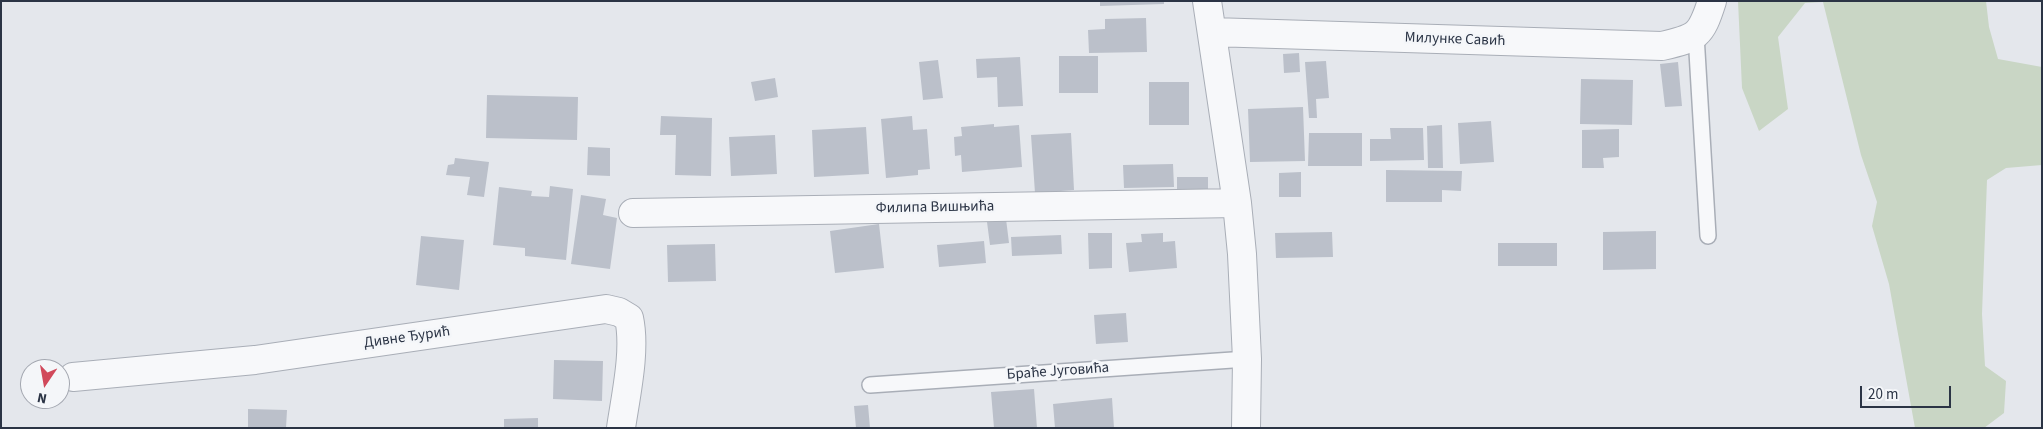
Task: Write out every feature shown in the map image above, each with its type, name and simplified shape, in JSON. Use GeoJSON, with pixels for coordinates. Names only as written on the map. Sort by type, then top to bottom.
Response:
{"type":"FeatureCollection","features":[{"type":"Feature","properties":{"kind":"street"},"geometry":{"type":"LineString","coordinates":[[1206,1],[1237,203],[1242,254],[1247,359],[1246,428]]}},
{"type":"Feature","properties":{"kind":"street"},"geometry":{"type":"LineString","coordinates":[[1696,35],[1705,22],[1712,1]]}},
{"type":"Feature","properties":{"kind":"street","name":"Милунке Савић"},"geometry":{"type":"LineString","coordinates":[[1212,32],[1662,46],[1680,42],[1696,35]]}},
{"type":"Feature","properties":{"kind":"street","name":"Филипа Вишњића"},"geometry":{"type":"LineString","coordinates":[[633,213],[1237,203]]}},
{"type":"Feature","properties":{"kind":"street","name":"Дивне Ђурић"},"geometry":{"type":"LineString","coordinates":[[73,377],[255,360],[606,309],[619,312],[629,318],[631,328],[629,372],[621,428]]}},
{"type":"Feature","properties":{"kind":"lane"},"geometry":{"type":"LineString","coordinates":[[1696,35],[1708,236]]}},
{"type":"Feature","properties":{"kind":"lane","name":"Браће Југовића"},"geometry":{"type":"LineString","coordinates":[[870,385],[1247,359]]}},
{"type":"Feature","properties":{"kind":"green space"},"geometry":{"type":"Polygon","coordinates":[[[1738,1],[1986,1],[1989,27],[1998,59],[2042,67],[2042,165],[2006,168],[1987,180],[1982,314],[1985,366],[2006,381],[2004,413],[1984,428],[1915,428],[1889,284],[1872,226],[1877,202],[1861,155],[1823,2],[1805,3],[1778,37],[1788,109],[1759,131],[1742,88],[1738,1]]]}},
{"type":"Feature","properties":{"kind":"building"},"geometry":{"type":"Polygon","coordinates":[[[1100,1],[1164,1],[1164,4],[1100,6],[1100,1]]]}},
{"type":"Feature","properties":{"kind":"building"},"geometry":{"type":"Polygon","coordinates":[[[1146,18],[1147,52],[1089,53],[1088,30],[1105,29],[1105,19],[1146,18]]]}},
{"type":"Feature","properties":{"kind":"building"},"geometry":{"type":"Polygon","coordinates":[[[1299,53],[1300,72],[1284,73],[1283,54],[1299,53]]]}},
{"type":"Feature","properties":{"kind":"building"},"geometry":{"type":"Polygon","coordinates":[[[1059,56],[1098,56],[1098,93],[1059,93],[1059,56]]]}},
{"type":"Feature","properties":{"kind":"building"},"geometry":{"type":"Polygon","coordinates":[[[1020,57],[1023,106],[998,107],[997,77],[977,78],[976,59],[1020,57]]]}},
{"type":"Feature","properties":{"kind":"building"},"geometry":{"type":"Polygon","coordinates":[[[938,60],[943,98],[923,100],[919,62],[938,60]]]}},
{"type":"Feature","properties":{"kind":"building"},"geometry":{"type":"Polygon","coordinates":[[[1326,61],[1329,98],[1316,99],[1317,118],[1309,118],[1305,62],[1326,61]]]}},
{"type":"Feature","properties":{"kind":"building"},"geometry":{"type":"Polygon","coordinates":[[[1678,62],[1682,106],[1665,107],[1660,64],[1678,62]]]}},
{"type":"Feature","properties":{"kind":"building"},"geometry":{"type":"Polygon","coordinates":[[[775,78],[778,97],[755,101],[751,82],[775,78]]]}},
{"type":"Feature","properties":{"kind":"building"},"geometry":{"type":"Polygon","coordinates":[[[1581,79],[1633,80],[1632,125],[1580,124],[1581,79]]]}},
{"type":"Feature","properties":{"kind":"building"},"geometry":{"type":"Polygon","coordinates":[[[1149,82],[1189,82],[1189,125],[1149,125],[1149,82]]]}},
{"type":"Feature","properties":{"kind":"building"},"geometry":{"type":"Polygon","coordinates":[[[487,95],[578,97],[577,140],[486,138],[487,95]]]}},
{"type":"Feature","properties":{"kind":"building"},"geometry":{"type":"Polygon","coordinates":[[[1303,107],[1305,161],[1250,162],[1248,109],[1303,107]]]}},
{"type":"Feature","properties":{"kind":"building"},"geometry":{"type":"Polygon","coordinates":[[[661,116],[712,118],[711,176],[675,175],[676,135],[660,135],[661,116]]]}},
{"type":"Feature","properties":{"kind":"building"},"geometry":{"type":"Polygon","coordinates":[[[912,116],[913,130],[927,129],[930,169],[918,170],[918,175],[886,178],[881,119],[912,116]]]}},
{"type":"Feature","properties":{"kind":"building"},"geometry":{"type":"Polygon","coordinates":[[[1491,121],[1494,162],[1460,164],[1458,123],[1491,121]]]}},
{"type":"Feature","properties":{"kind":"building"},"geometry":{"type":"Polygon","coordinates":[[[994,124],[994,127],[1019,125],[1022,167],[962,172],[961,155],[955,156],[954,137],[962,136],[961,127],[994,124]]]}},
{"type":"Feature","properties":{"kind":"building"},"geometry":{"type":"Polygon","coordinates":[[[1442,125],[1443,168],[1428,168],[1427,126],[1442,125]]]}},
{"type":"Feature","properties":{"kind":"building"},"geometry":{"type":"Polygon","coordinates":[[[866,127],[869,174],[814,177],[812,130],[866,127]]]}},
{"type":"Feature","properties":{"kind":"building"},"geometry":{"type":"Polygon","coordinates":[[[1390,128],[1423,128],[1424,160],[1370,161],[1370,139],[1391,139],[1390,128]]]}},
{"type":"Feature","properties":{"kind":"building"},"geometry":{"type":"Polygon","coordinates":[[[1619,129],[1619,157],[1603,158],[1604,168],[1582,168],[1582,130],[1619,129]]]}},
{"type":"Feature","properties":{"kind":"building"},"geometry":{"type":"Polygon","coordinates":[[[1071,133],[1074,190],[1035,193],[1031,135],[1071,133]]]}},
{"type":"Feature","properties":{"kind":"building"},"geometry":{"type":"Polygon","coordinates":[[[1309,133],[1362,133],[1362,166],[1308,166],[1309,133]]]}},
{"type":"Feature","properties":{"kind":"building"},"geometry":{"type":"Polygon","coordinates":[[[775,135],[777,174],[731,176],[729,137],[775,135]]]}},
{"type":"Feature","properties":{"kind":"building"},"geometry":{"type":"Polygon","coordinates":[[[588,147],[610,148],[610,176],[587,175],[588,147]]]}},
{"type":"Feature","properties":{"kind":"building"},"geometry":{"type":"Polygon","coordinates":[[[455,158],[489,162],[484,197],[467,195],[470,177],[446,175],[448,165],[454,164],[455,158]]]}},
{"type":"Feature","properties":{"kind":"building"},"geometry":{"type":"Polygon","coordinates":[[[1173,164],[1174,187],[1124,188],[1123,165],[1173,164]]]}},
{"type":"Feature","properties":{"kind":"building"},"geometry":{"type":"Polygon","coordinates":[[[1386,170],[1462,171],[1461,191],[1442,190],[1442,202],[1386,202],[1386,170]]]}},
{"type":"Feature","properties":{"kind":"building"},"geometry":{"type":"Polygon","coordinates":[[[1301,172],[1301,197],[1279,197],[1279,173],[1301,172]]]}},
{"type":"Feature","properties":{"kind":"building"},"geometry":{"type":"Polygon","coordinates":[[[1177,177],[1208,177],[1208,191],[1177,192],[1177,177]]]}},
{"type":"Feature","properties":{"kind":"building"},"geometry":{"type":"Polygon","coordinates":[[[550,186],[573,189],[566,260],[525,256],[525,248],[493,245],[499,187],[532,191],[531,196],[549,197],[550,186]]]}},
{"type":"Feature","properties":{"kind":"building"},"geometry":{"type":"Polygon","coordinates":[[[581,195],[606,199],[603,215],[617,218],[610,269],[571,264],[581,195]]]}},
{"type":"Feature","properties":{"kind":"building"},"geometry":{"type":"Polygon","coordinates":[[[1006,219],[1009,243],[990,245],[987,222],[1006,219]]]}},
{"type":"Feature","properties":{"kind":"building"},"geometry":{"type":"Polygon","coordinates":[[[879,224],[884,268],[835,273],[830,231],[879,224]]]}},
{"type":"Feature","properties":{"kind":"building"},"geometry":{"type":"Polygon","coordinates":[[[1656,231],[1656,269],[1603,270],[1603,232],[1656,231]]]}},
{"type":"Feature","properties":{"kind":"building"},"geometry":{"type":"Polygon","coordinates":[[[1332,232],[1333,257],[1276,258],[1275,233],[1332,232]]]}},
{"type":"Feature","properties":{"kind":"building"},"geometry":{"type":"Polygon","coordinates":[[[1088,233],[1112,233],[1112,268],[1089,269],[1088,233]]]}},
{"type":"Feature","properties":{"kind":"building"},"geometry":{"type":"Polygon","coordinates":[[[1163,233],[1163,242],[1175,241],[1177,268],[1129,272],[1126,243],[1142,242],[1141,234],[1163,233]]]}},
{"type":"Feature","properties":{"kind":"building"},"geometry":{"type":"Polygon","coordinates":[[[1061,235],[1062,254],[1012,256],[1011,237],[1061,235]]]}},
{"type":"Feature","properties":{"kind":"building"},"geometry":{"type":"Polygon","coordinates":[[[421,236],[464,240],[459,290],[416,285],[421,236]]]}},
{"type":"Feature","properties":{"kind":"building"},"geometry":{"type":"Polygon","coordinates":[[[984,241],[986,263],[939,267],[937,245],[984,241]]]}},
{"type":"Feature","properties":{"kind":"building"},"geometry":{"type":"Polygon","coordinates":[[[1498,243],[1557,243],[1557,266],[1498,266],[1498,243]]]}},
{"type":"Feature","properties":{"kind":"building"},"geometry":{"type":"Polygon","coordinates":[[[715,244],[716,281],[668,282],[667,245],[715,244]]]}},
{"type":"Feature","properties":{"kind":"building"},"geometry":{"type":"Polygon","coordinates":[[[1126,313],[1128,342],[1096,344],[1094,315],[1126,313]]]}},
{"type":"Feature","properties":{"kind":"building"},"geometry":{"type":"Polygon","coordinates":[[[554,360],[603,361],[602,401],[553,399],[554,360]]]}},
{"type":"Feature","properties":{"kind":"building"},"geometry":{"type":"Polygon","coordinates":[[[1034,389],[1037,428],[994,428],[991,392],[1034,389]]]}},
{"type":"Feature","properties":{"kind":"building"},"geometry":{"type":"Polygon","coordinates":[[[1112,398],[1114,428],[1055,428],[1053,404],[1112,398]]]}},
{"type":"Feature","properties":{"kind":"building"},"geometry":{"type":"Polygon","coordinates":[[[868,405],[870,428],[856,428],[854,406],[868,405]]]}},
{"type":"Feature","properties":{"kind":"building"},"geometry":{"type":"Polygon","coordinates":[[[248,409],[287,410],[286,428],[248,428],[248,409]]]}},
{"type":"Feature","properties":{"kind":"building"},"geometry":{"type":"Polygon","coordinates":[[[538,418],[538,428],[504,428],[504,419],[538,418]]]}}]}
